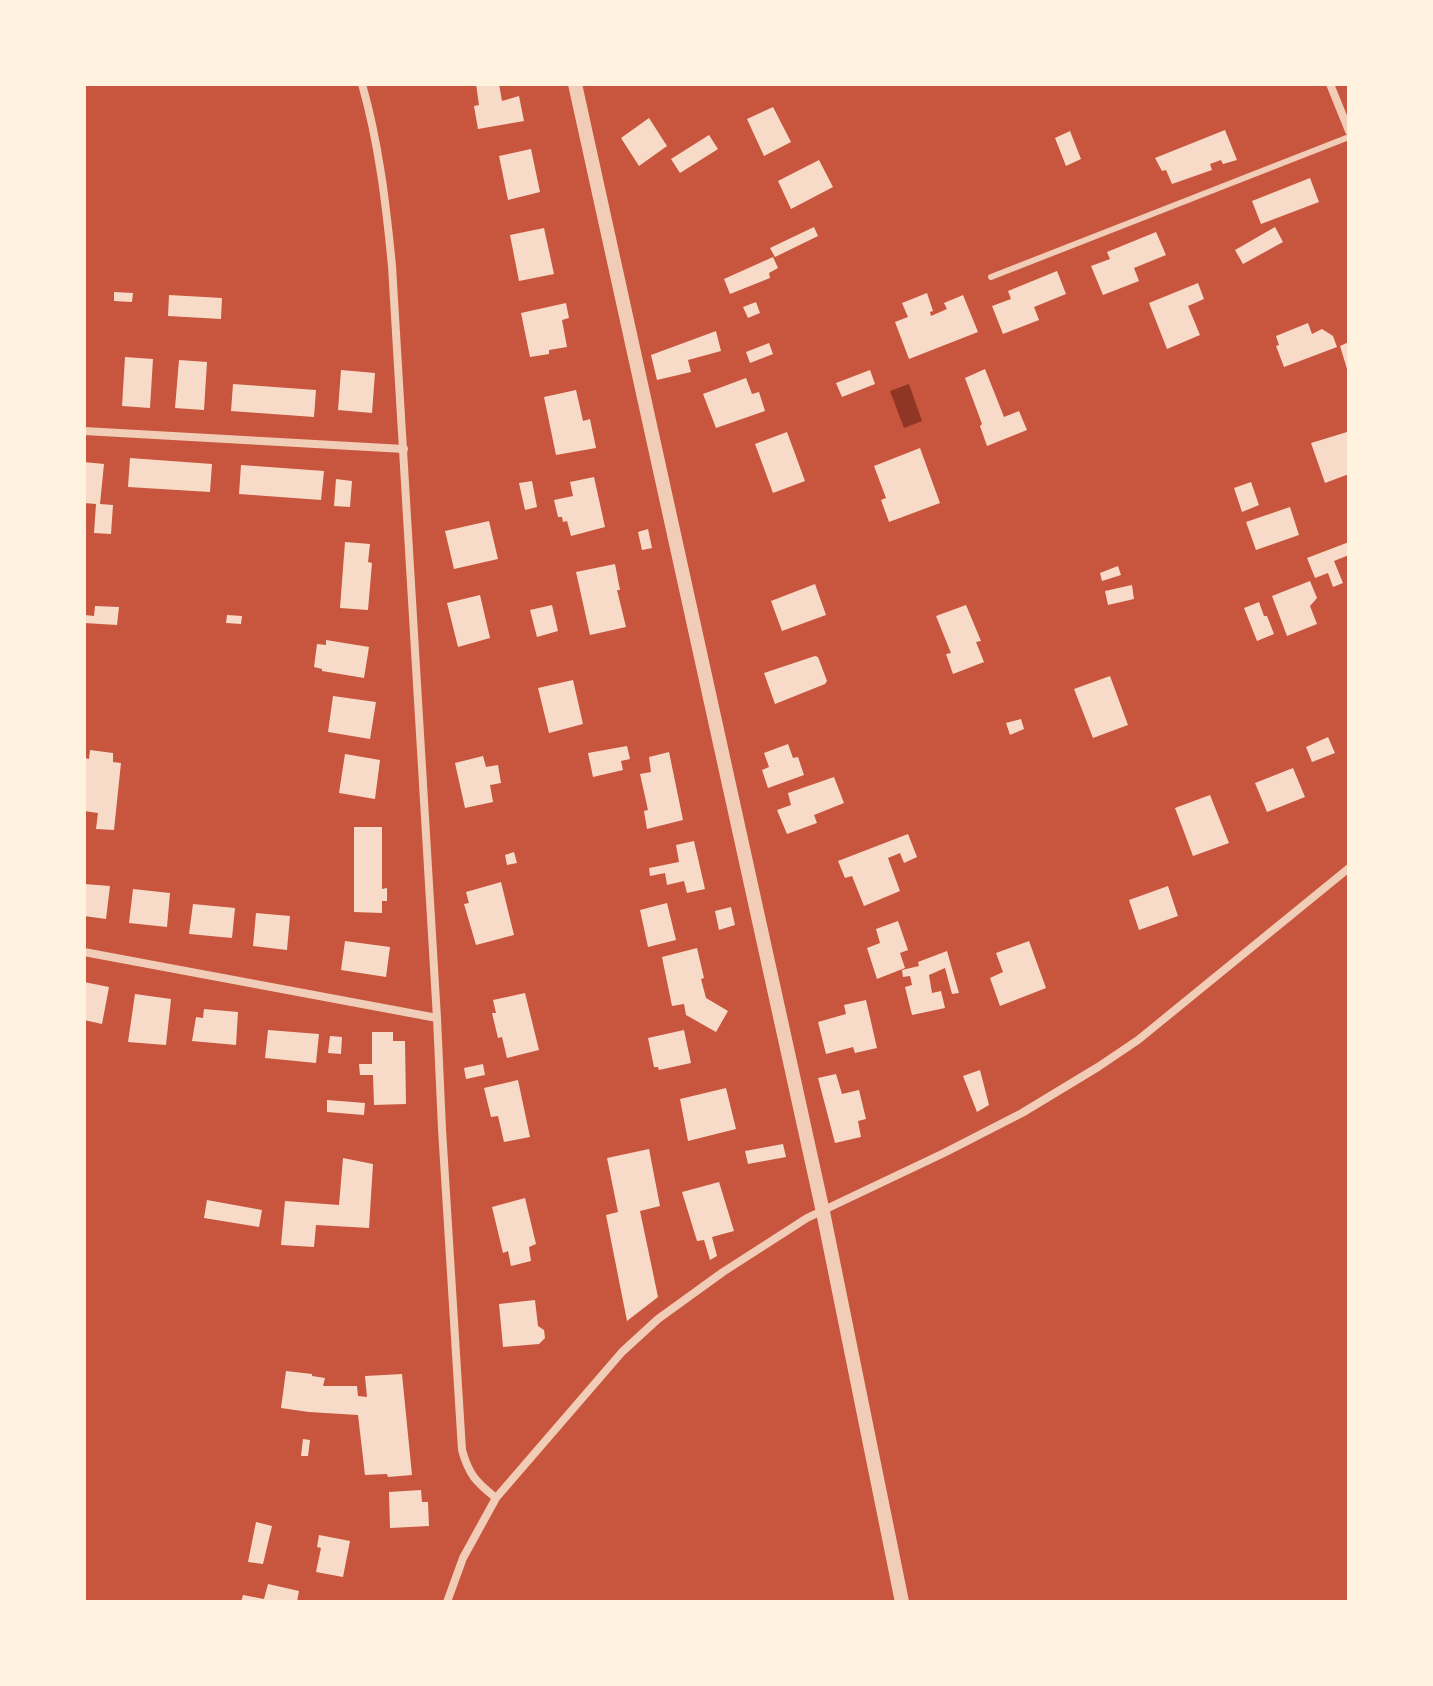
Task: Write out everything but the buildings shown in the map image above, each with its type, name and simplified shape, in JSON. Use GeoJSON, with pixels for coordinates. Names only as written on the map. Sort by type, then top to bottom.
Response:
{"type":"FeatureCollection","features":[{"type":"Feature","properties":{"kind":"street"},"geometry":{"type":"LineString","coordinates":[[362,84],[384,187],[404,449],[462,1450],[467,1469],[496,1498]]}},
{"type":"Feature","properties":{"kind":"street"},"geometry":{"type":"LineString","coordinates":[[575,84],[823,1212],[902,1602]]}},
{"type":"Feature","properties":{"kind":"street"},"geometry":{"type":"LineString","coordinates":[[1330,84],[1349,134]]}},
{"type":"Feature","properties":{"kind":"street"},"geometry":{"type":"LineString","coordinates":[[84,431],[404,449]]}},
{"type":"Feature","properties":{"kind":"street"},"geometry":{"type":"LineString","coordinates":[[447,1602],[463,1558],[496,1498],[622,1352],[658,1319],[734,1264],[807,1218],[1022,1113],[1098,1067],[1138,1040],[1349,868]]}},
{"type":"Feature","properties":{"kind":"street"},"geometry":{"type":"LineString","coordinates":[[84,952],[437,1018]]}},
{"type":"Feature","properties":{"kind":"lane"},"geometry":{"type":"LineString","coordinates":[[991,277],[1349,134]]}},
{"type":"Feature","properties":{"kind":"shaded area"},"geometry":{"type":"Polygon","coordinates":[[[909,384],[922,421],[904,428],[890,391],[909,384]]]}}]}
